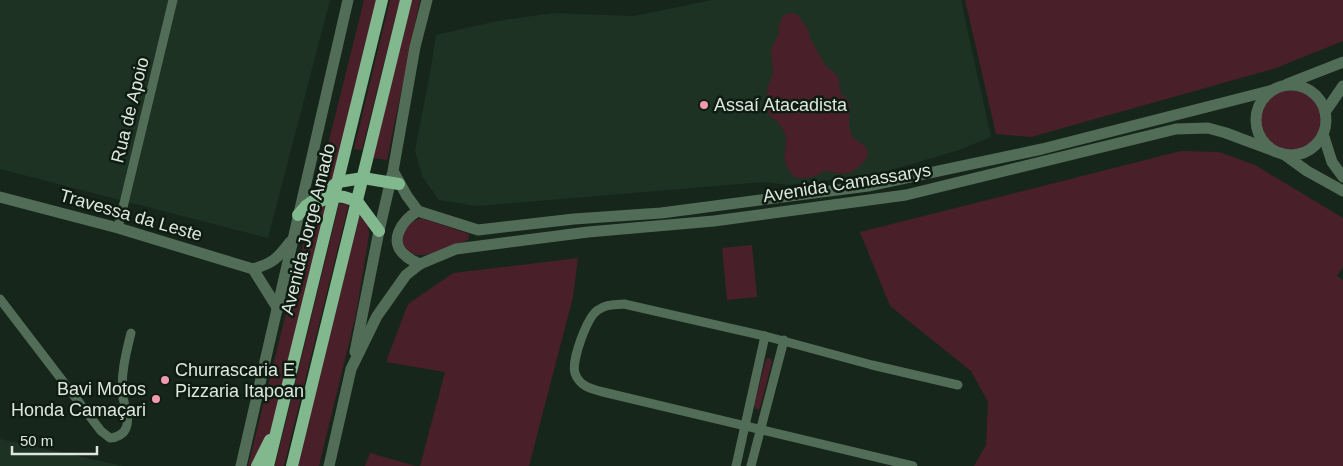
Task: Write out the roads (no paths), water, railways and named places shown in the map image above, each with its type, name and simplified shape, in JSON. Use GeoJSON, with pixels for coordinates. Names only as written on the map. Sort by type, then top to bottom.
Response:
{"type":"FeatureCollection","features":[{"type":"Feature","properties":{"kind":"main road","name":"Avenida Jorge Amado"},"geometry":{"type":"LineString","coordinates":[[268,466],[382,0]]}},
{"type":"Feature","properties":{"kind":"main road"},"geometry":{"type":"LineString","coordinates":[[292,466],[406,0]]}},
{"type":"Feature","properties":{"kind":"main road"},"geometry":{"type":"LineString","coordinates":[[302,211],[338,182],[363,178],[394,179]]}},
{"type":"Feature","properties":{"kind":"main road"},"geometry":{"type":"LineString","coordinates":[[302,211],[334,196],[344,197],[357,201],[378,231]]}},
{"type":"Feature","properties":{"kind":"main road"},"geometry":{"type":"LineString","coordinates":[[257,466],[278,427]]}},
{"type":"Feature","properties":{"kind":"street","name":"Rua de Apoio"},"geometry":{"type":"LineString","coordinates":[[118,228],[173,0]]}},
{"type":"Feature","properties":{"kind":"street","name":"Avenida Jorge Amado"},"geometry":{"type":"LineString","coordinates":[[241,466],[278,309],[292,239],[302,211],[348,0]]}},
{"type":"Feature","properties":{"kind":"street"},"geometry":{"type":"LineString","coordinates":[[329,466],[351,369],[378,231],[394,179],[415,47],[427,0]]}},
{"type":"Feature","properties":{"kind":"street","name":"Avenida Camassarys"},"geometry":{"type":"LineString","coordinates":[[418,212],[478,230],[574,219],[661,213],[868,186],[1042,149],[1278,88],[1343,62]]}},
{"type":"Feature","properties":{"kind":"street"},"geometry":{"type":"LineString","coordinates":[[1279,153],[1296,155],[1307,151],[1316,144],[1323,134],[1325,112],[1313,93],[1304,88],[1294,85],[1278,88],[1265,97],[1259,106],[1256,116],[1259,136],[1266,145],[1307,171],[1343,191]]}},
{"type":"Feature","properties":{"kind":"street"},"geometry":{"type":"LineString","coordinates":[[1325,112],[1343,86]]}},
{"type":"Feature","properties":{"kind":"street","name":"Avenida Camassarys"},"geometry":{"type":"LineString","coordinates":[[420,264],[456,249],[588,232],[714,220],[906,195],[1176,129],[1208,128],[1279,153]]}},
{"type":"Feature","properties":{"kind":"street"},"geometry":{"type":"LineString","coordinates":[[1323,134],[1332,162],[1343,177]]}},
{"type":"Feature","properties":{"kind":"street"},"geometry":{"type":"LineString","coordinates":[[351,369],[377,316],[406,275],[420,264],[405,256],[399,248],[397,235],[399,228],[410,216],[418,212],[394,179]]}},
{"type":"Feature","properties":{"kind":"street","name":"Travessa da Leste"},"geometry":{"type":"LineString","coordinates":[[0,197],[118,228],[253,269]]}},
{"type":"Feature","properties":{"kind":"street"},"geometry":{"type":"LineString","coordinates":[[278,309],[253,269],[270,264],[281,255],[292,239]]}},
{"type":"Feature","properties":{"kind":"street"},"geometry":{"type":"LineString","coordinates":[[0,299],[107,437],[114,438],[126,428],[127,422],[122,390],[125,356],[130,333]]}},
{"type":"Feature","properties":{"kind":"street"},"geometry":{"type":"LineString","coordinates":[[912,466],[584,386],[578,380],[574,368],[582,335],[588,321],[597,310],[607,305],[624,304],[784,340],[872,365],[958,385]]}},
{"type":"Feature","properties":{"kind":"street"},"geometry":{"type":"LineString","coordinates":[[736,466],[765,336]]}},
{"type":"Feature","properties":{"kind":"street"},"geometry":{"type":"LineString","coordinates":[[751,466],[784,340]]}},
{"type":"Feature","properties":{"kind":"place","name":"Assaí Atacadista"},"geometry":{"type":"Point","coordinates":[704,105]}},
{"type":"Feature","properties":{"kind":"place","name":"Churrascaria E Pizzaria Itapoan"},"geometry":{"type":"Point","coordinates":[165,380]}},
{"type":"Feature","properties":{"kind":"place","name":"Bavi Motos Honda Camaçari"},"geometry":{"type":"Point","coordinates":[156,399]}}]}
